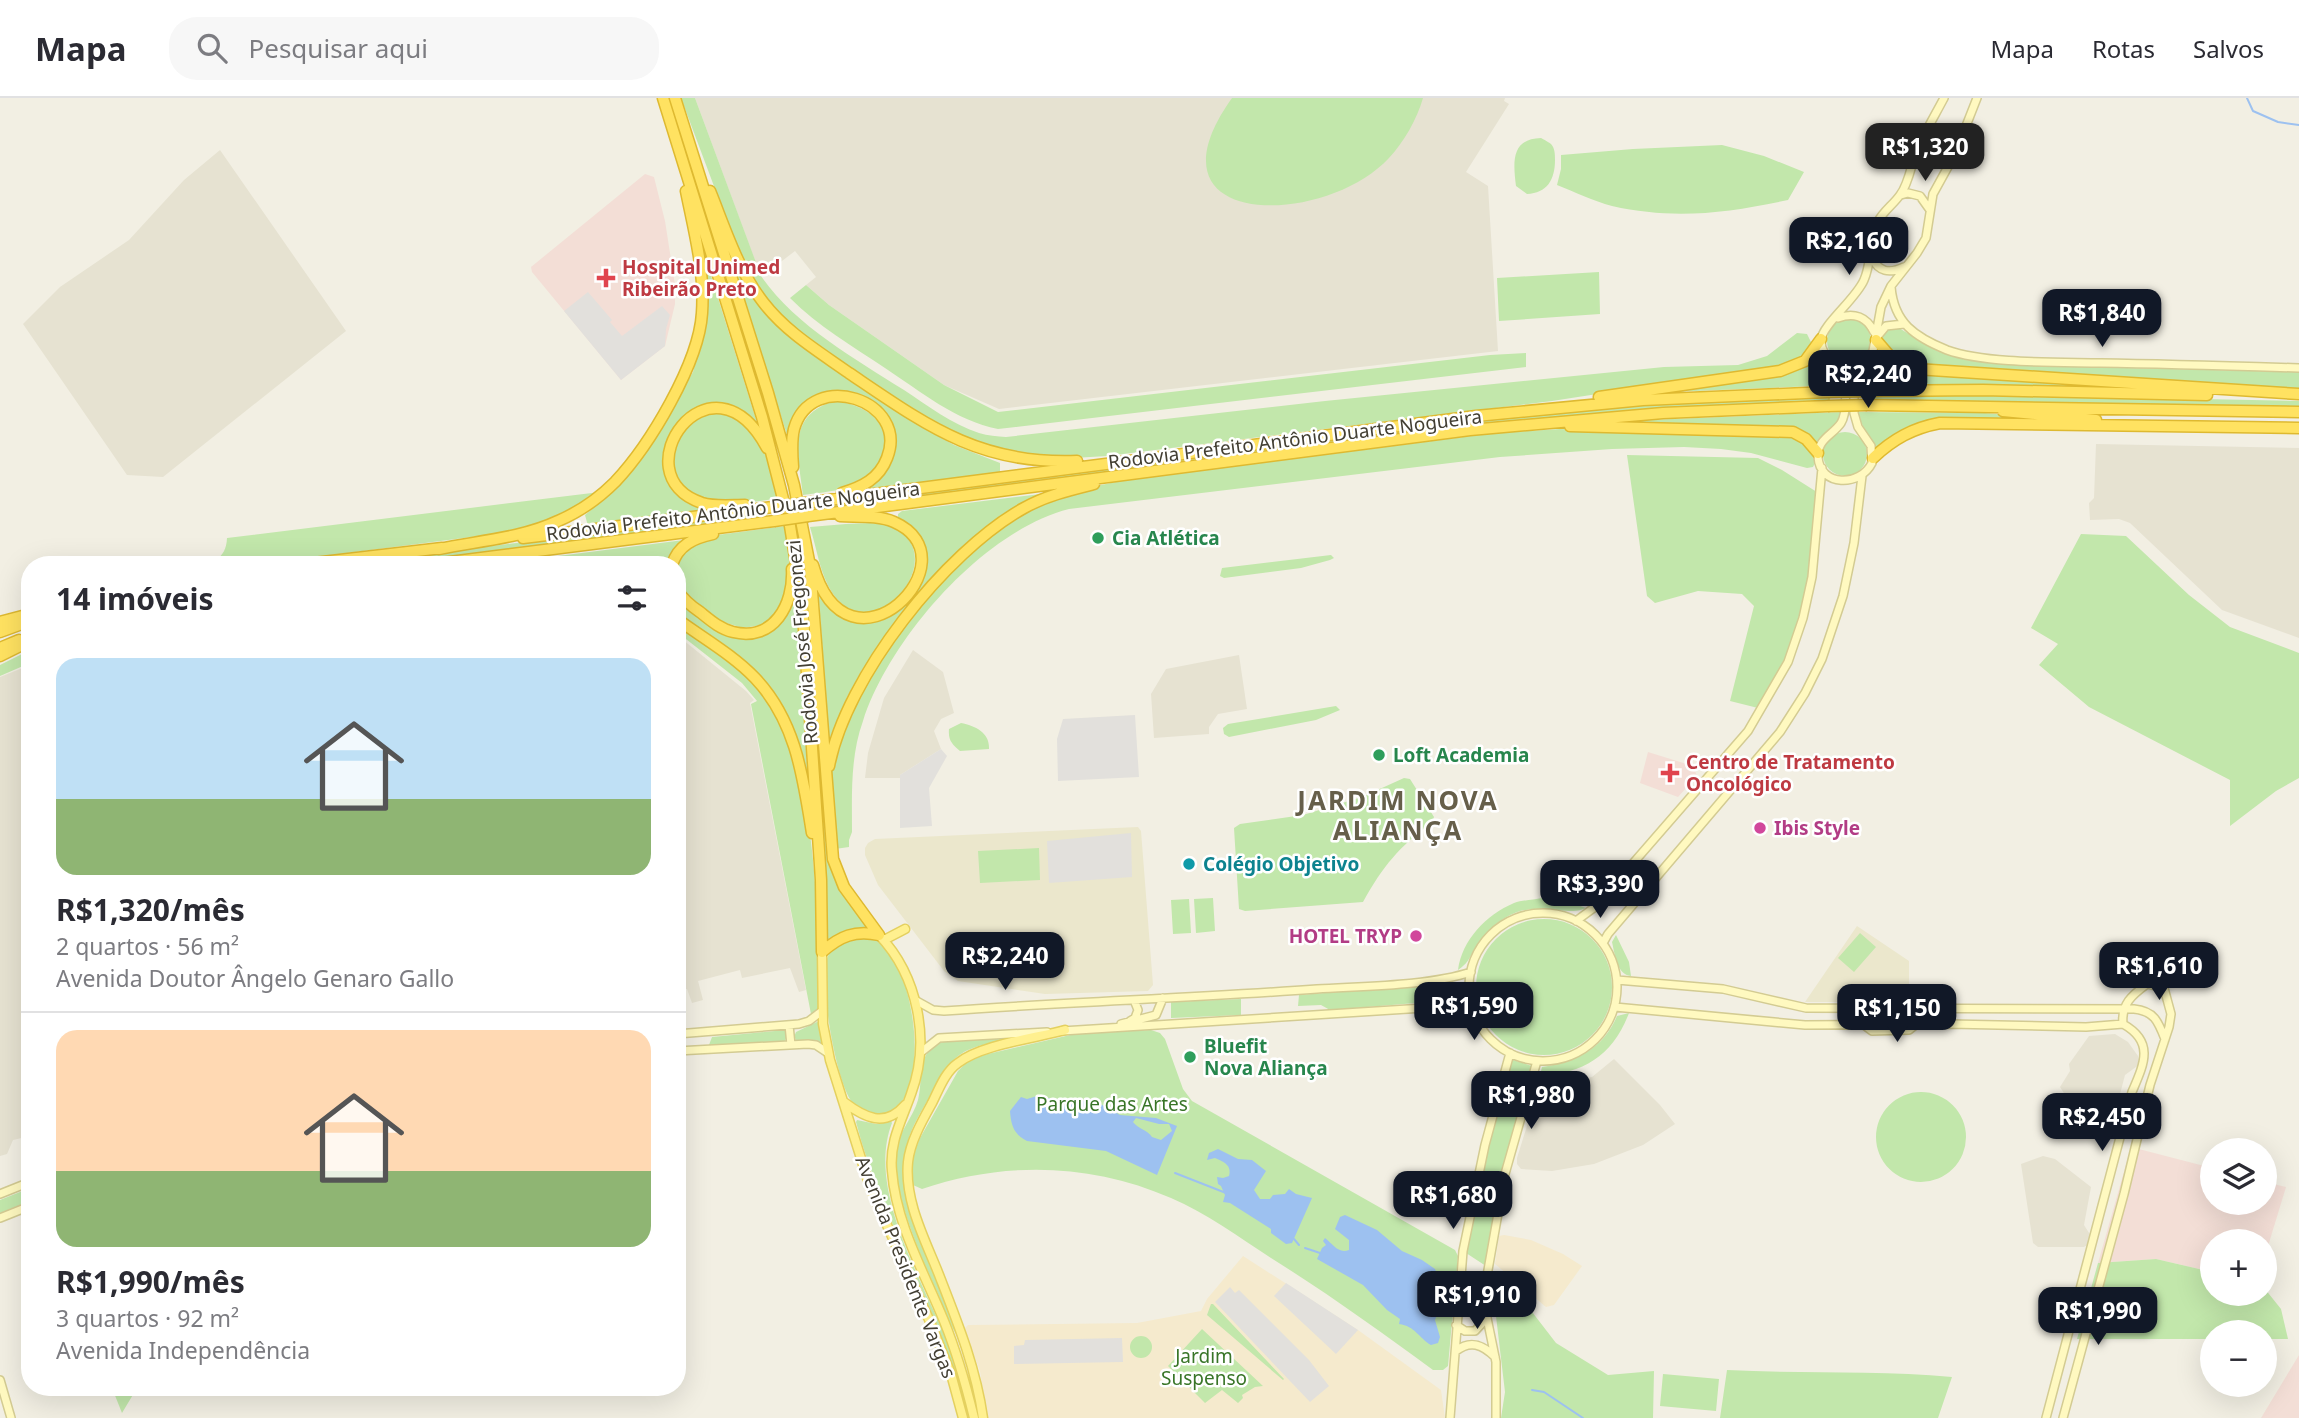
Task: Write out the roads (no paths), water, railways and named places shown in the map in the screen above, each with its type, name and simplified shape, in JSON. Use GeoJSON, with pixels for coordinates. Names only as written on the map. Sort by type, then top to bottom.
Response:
{"type":"FeatureCollection","features":[{"type":"Feature","properties":{"kind":"highway","name":"Rodovia José Fregonezi"},"geometry":{"type":"LineString","coordinates":[[663,98],[678,125],[768,393],[794,485],[809,519],[810,566],[835,869],[844,887],[882,937]]}},
{"type":"Feature","properties":{"kind":"highway","name":"Rodovia José Fregonezi"},"geometry":{"type":"LineString","coordinates":[[674,98],[678,125],[777,471],[790,527],[802,601],[821,880],[822,952]]}},
{"type":"Feature","properties":{"kind":"highway"},"geometry":{"type":"LineString","coordinates":[[678,125],[753,287],[781,324],[808,345],[912,415],[970,446],[1009,457],[1046,462],[1140,458]]}},
{"type":"Feature","properties":{"kind":"highway"},"geometry":{"type":"LineString","coordinates":[[439,549],[542,528],[587,505],[626,470],[674,395],[695,348],[703,298],[701,265],[678,125]]}},
{"type":"Feature","properties":{"kind":"highway"},"geometry":{"type":"LineString","coordinates":[[1876,337],[1894,361],[1916,369],[2296,394]]}},
{"type":"Feature","properties":{"kind":"highway"},"geometry":{"type":"LineString","coordinates":[[1518,411],[1780,371],[1805,361],[1821,339]]}},
{"type":"Feature","properties":{"kind":"highway","name":"Rodovia Prefeito Antônio Duarte Nogueira"},"geometry":{"type":"LineString","coordinates":[[377,556],[1518,411],[1684,397],[1868,391],[2296,394]]}},
{"type":"Feature","properties":{"kind":"highway"},"geometry":{"type":"LineString","coordinates":[[794,485],[793,437],[797,423],[805,411],[819,400],[834,396],[858,399],[873,407],[884,420],[890,439],[888,456],[881,470],[864,485],[811,502]]}},
{"type":"Feature","properties":{"kind":"highway","name":"Rodovia Prefeito Antônio Duarte Nogueira"},"geometry":{"type":"LineString","coordinates":[[497,556],[774,521],[809,519],[1147,472],[1517,425],[1663,413],[1867,405],[2299,412]]}},
{"type":"Feature","properties":{"kind":"highway"},"geometry":{"type":"LineString","coordinates":[[1946,406],[2129,425]]}},
{"type":"Feature","properties":{"kind":"highway"},"geometry":{"type":"LineString","coordinates":[[773,507],[706,504],[694,500],[681,490],[672,476],[668,461],[669,448],[679,427],[692,416],[711,409],[729,410],[745,418],[755,428],[777,471]]}},
{"type":"Feature","properties":{"kind":"highway"},"geometry":{"type":"LineString","coordinates":[[1873,458],[1913,429],[1940,423],[2299,428]]}},
{"type":"Feature","properties":{"kind":"highway"},"geometry":{"type":"LineString","coordinates":[[1517,425],[1793,432],[1806,439],[1818,453]]}},
{"type":"Feature","properties":{"kind":"highway"},"geometry":{"type":"LineString","coordinates":[[826,780],[838,732],[871,665],[899,626],[957,560],[988,533],[1034,503],[1070,490],[1147,472]]}},
{"type":"Feature","properties":{"kind":"highway"},"geometry":{"type":"LineString","coordinates":[[809,519],[884,519],[908,532],[919,548],[921,566],[916,583],[905,599],[890,611],[872,617],[855,616],[839,609],[820,585],[809,519]]}},
{"type":"Feature","properties":{"kind":"highway"},"geometry":{"type":"LineString","coordinates":[[676,556],[690,541],[758,523]]}},
{"type":"Feature","properties":{"kind":"highway"},"geometry":{"type":"LineString","coordinates":[[686,600],[722,628],[743,633],[765,628],[781,615],[790,600],[793,580],[790,527]]}},
{"type":"Feature","properties":{"kind":"highway"},"geometry":{"type":"LineString","coordinates":[[0,622],[21,616]]}},
{"type":"Feature","properties":{"kind":"highway"},"geometry":{"type":"LineString","coordinates":[[0,632],[21,624]]}},
{"type":"Feature","properties":{"kind":"highway"},"geometry":{"type":"LineString","coordinates":[[686,626],[753,676],[780,712],[800,762],[821,880]]}},
{"type":"Feature","properties":{"kind":"highway"},"geometry":{"type":"LineString","coordinates":[[0,648],[21,642]]}},
{"type":"Feature","properties":{"kind":"highway"},"geometry":{"type":"LineString","coordinates":[[0,656],[21,644]]}},
{"type":"Feature","properties":{"kind":"highway"},"geometry":{"type":"LineString","coordinates":[[822,952],[842,937],[854,933],[882,937]]}},
{"type":"Feature","properties":{"kind":"main road"},"geometry":{"type":"LineString","coordinates":[[1901,195],[1923,137],[1944,98]]}},
{"type":"Feature","properties":{"kind":"main road"},"geometry":{"type":"LineString","coordinates":[[1822,468],[1830,476],[1846,481],[1862,476],[1870,468],[1873,458],[1871,446],[1855,420],[1854,378],[1870,356],[1881,307],[1891,286],[1926,238],[1933,194],[1955,154],[1977,98]]}},
{"type":"Feature","properties":{"kind":"main road"},"geometry":{"type":"LineString","coordinates":[[1576,921],[1595,907],[1748,731],[1788,662],[1803,618],[1812,577],[1822,468],[1818,453],[1822,442],[1837,428],[1844,414],[1844,381],[1839,370],[1825,354],[1821,339],[1825,330],[1854,298],[1864,279],[1876,226],[1890,204],[1908,193],[1920,196],[1930,210]]}},
{"type":"Feature","properties":{"kind":"main road"},"geometry":{"type":"LineString","coordinates":[[1871,256],[1876,266],[1883,271],[1893,272],[1904,267]]}},
{"type":"Feature","properties":{"kind":"main road"},"geometry":{"type":"LineString","coordinates":[[1891,286],[1896,314],[1904,324],[1931,343],[1970,356],[2046,362],[2299,368]]}},
{"type":"Feature","properties":{"kind":"main road"},"geometry":{"type":"LineString","coordinates":[[1834,320],[1841,316],[1854,315],[1867,321],[1876,337]]}},
{"type":"Feature","properties":{"kind":"main road"},"geometry":{"type":"LineString","coordinates":[[1876,337],[1886,326],[1904,324]]}},
{"type":"Feature","properties":{"kind":"main road"},"geometry":{"type":"LineString","coordinates":[[1603,943],[1780,732],[1805,694],[1822,659],[1843,596],[1854,543],[1862,476]]}},
{"type":"Feature","properties":{"kind":"main road"},"geometry":{"type":"LineString","coordinates":[[1538,914],[1557,915],[1576,921],[1603,943],[1610,955],[1618,981],[1615,1007],[1602,1033],[1586,1048],[1566,1058],[1537,1061],[1510,1053],[1496,1045],[1485,1033],[1471,1005],[1469,989],[1471,972],[1482,947],[1491,936],[1510,922],[1538,914]]}},
{"type":"Feature","properties":{"kind":"main road"},"geometry":{"type":"LineString","coordinates":[[882,937],[905,929]]}},
{"type":"Feature","properties":{"kind":"main road","name":"Avenida Presidente Vargas"},"geometry":{"type":"LineString","coordinates":[[882,937],[898,960],[915,1000],[920,1054],[909,1101],[894,1136],[891,1152],[895,1194],[906,1231],[963,1373],[974,1418]]}},
{"type":"Feature","properties":{"kind":"main road","name":"Avenida Presidente Vargas"},"geometry":{"type":"LineString","coordinates":[[822,952],[822,1011],[828,1053],[870,1187],[931,1324],[951,1374],[963,1418]]}},
{"type":"Feature","properties":{"kind":"main road"},"geometry":{"type":"LineString","coordinates":[[915,1000],[933,1010],[944,1011],[1448,979],[1471,972]]}},
{"type":"Feature","properties":{"kind":"main road"},"geometry":{"type":"LineString","coordinates":[[1618,981],[1723,989],[1806,1008],[2144,1010],[2159,1022],[2165,1038]]}},
{"type":"Feature","properties":{"kind":"main road"},"geometry":{"type":"LineString","coordinates":[[2063,1418],[2171,1014],[2164,988],[2147,984],[2137,991],[2123,1009],[2123,1024]]}},
{"type":"Feature","properties":{"kind":"main road"},"geometry":{"type":"LineString","coordinates":[[1108,1027],[1156,1015],[1163,998]]}},
{"type":"Feature","properties":{"kind":"main road"},"geometry":{"type":"LineString","coordinates":[[1130,1021],[1135,1018],[1138,1010],[1134,1000]]}},
{"type":"Feature","properties":{"kind":"main road"},"geometry":{"type":"LineString","coordinates":[[920,1054],[939,1038],[1471,1005]]}},
{"type":"Feature","properties":{"kind":"main road"},"geometry":{"type":"LineString","coordinates":[[1615,1007],[1759,1019],[1797,1025],[2086,1027],[2123,1024],[2137,1034],[2143,1044],[2143,1066],[2132,1091],[2046,1418]]}},
{"type":"Feature","properties":{"kind":"main road"},"geometry":{"type":"LineString","coordinates":[[1914,1025],[1917,1008]]}},
{"type":"Feature","properties":{"kind":"main road"},"geometry":{"type":"LineString","coordinates":[[686,1033],[789,1025],[809,1021],[822,1011]]}},
{"type":"Feature","properties":{"kind":"main road"},"geometry":{"type":"LineString","coordinates":[[789,1025],[791,1045]]}},
{"type":"Feature","properties":{"kind":"main road"},"geometry":{"type":"LineString","coordinates":[[983,1418],[978,1384],[969,1353],[916,1218],[908,1177],[908,1159],[926,1113],[947,1075],[957,1063],[981,1051],[1065,1030]]}},
{"type":"Feature","properties":{"kind":"main road"},"geometry":{"type":"LineString","coordinates":[[686,1051],[812,1044],[828,1053]]}},
{"type":"Feature","properties":{"kind":"main road"},"geometry":{"type":"LineString","coordinates":[[1450,1418],[1463,1251],[1485,1145],[1510,1053]]}},
{"type":"Feature","properties":{"kind":"main road"},"geometry":{"type":"LineString","coordinates":[[1496,1418],[1495,1357],[1487,1318],[1485,1287],[1506,1174],[1537,1061]]}},
{"type":"Feature","properties":{"kind":"main road"},"geometry":{"type":"LineString","coordinates":[[844,1102],[861,1115],[878,1119],[900,1111],[909,1101]]}},
{"type":"Feature","properties":{"kind":"main road"},"geometry":{"type":"LineString","coordinates":[[0,1194],[21,1186]]}},
{"type":"Feature","properties":{"kind":"main road"},"geometry":{"type":"LineString","coordinates":[[0,1218],[21,1210]]}},
{"type":"Feature","properties":{"kind":"main road"},"geometry":{"type":"LineString","coordinates":[[1485,1287],[1504,1280]]}},
{"type":"Feature","properties":{"kind":"main road"},"geometry":{"type":"LineString","coordinates":[[1456,1325],[1465,1331],[1475,1331],[1487,1318]]}},
{"type":"Feature","properties":{"kind":"main road"},"geometry":{"type":"LineString","coordinates":[[1456,1351],[1472,1344],[1495,1357]]}},
{"type":"Feature","properties":{"kind":"main road"},"geometry":{"type":"LineString","coordinates":[[0,1380],[9,1418]]}},
{"type":"Feature","properties":{"kind":"main road"},"geometry":{"type":"LineString","coordinates":[[0,1403],[9,1418]]}},
{"type":"Feature","properties":{"kind":"water"},"geometry":{"type":"Polygon","coordinates":[[[1037,1096],[1060,1100],[1064,1106],[1066,1101],[1095,1101],[1120,1115],[1156,1118],[1177,1126],[1157,1175],[1106,1151],[1027,1141],[1014,1129],[1010,1111],[1021,1097],[1027,1099],[1037,1096]],[[1136,1118],[1133,1122],[1152,1137],[1161,1140],[1172,1131],[1169,1124],[1136,1118]]]}},
{"type":"Feature","properties":{"kind":"water"},"geometry":{"type":"Polygon","coordinates":[[[1218,1149],[1238,1159],[1252,1160],[1266,1171],[1254,1190],[1260,1199],[1285,1194],[1289,1189],[1296,1194],[1312,1198],[1292,1243],[1286,1244],[1271,1233],[1271,1229],[1230,1203],[1223,1202],[1225,1195],[1217,1177],[1229,1176],[1229,1169],[1215,1158],[1207,1160],[1209,1153],[1218,1149]]]}},
{"type":"Feature","properties":{"kind":"water"},"geometry":{"type":"Polygon","coordinates":[[[1345,1215],[1377,1230],[1402,1251],[1435,1269],[1443,1288],[1443,1299],[1435,1320],[1440,1337],[1438,1343],[1431,1345],[1413,1330],[1399,1324],[1400,1319],[1387,1310],[1363,1285],[1317,1259],[1326,1245],[1323,1241],[1325,1238],[1339,1250],[1349,1250],[1349,1240],[1335,1229],[1340,1217],[1345,1215]]]}},
{"type":"Feature","properties":{"kind":"waterway"},"geometry":{"type":"LineString","coordinates":[[2247,98],[2253,111],[2278,122],[2299,125]]}},
{"type":"Feature","properties":{"kind":"waterway"},"geometry":{"type":"LineString","coordinates":[[1175,1173],[1226,1193]]}},
{"type":"Feature","properties":{"kind":"waterway"},"geometry":{"type":"LineString","coordinates":[[1294,1239],[1299,1245]]}},
{"type":"Feature","properties":{"kind":"waterway"},"geometry":{"type":"LineString","coordinates":[[1305,1248],[1320,1253]]}},
{"type":"Feature","properties":{"kind":"waterway"},"geometry":{"type":"LineString","coordinates":[[1532,1390],[1544,1392],[1583,1418]]}},
{"type":"Feature","properties":{"kind":"place","name":"Hospital Unimed Ribeirão Preto"},"geometry":{"type":"Point","coordinates":[606,278]}},
{"type":"Feature","properties":{"kind":"place","name":"Cia Atlética"},"geometry":{"type":"Point","coordinates":[1098,538]}},
{"type":"Feature","properties":{"kind":"place","name":"Loft Academia"},"geometry":{"type":"Point","coordinates":[1379,755]}},
{"type":"Feature","properties":{"kind":"place","name":"Centro de Tratamento Oncológico"},"geometry":{"type":"Point","coordinates":[1670,773]}},
{"type":"Feature","properties":{"kind":"place","name":"Ibis Style"},"geometry":{"type":"Point","coordinates":[1760,828]}},
{"type":"Feature","properties":{"kind":"place","name":"Colégio Objetivo"},"geometry":{"type":"Point","coordinates":[1189,864]}},
{"type":"Feature","properties":{"kind":"place","name":"HOTEL TRYP"},"geometry":{"type":"Point","coordinates":[1416,936]}},
{"type":"Feature","properties":{"kind":"place","name":"Bluefit Nova Aliança"},"geometry":{"type":"Point","coordinates":[1190,1057]}},
{"type":"Feature","properties":{"kind":"district","name":"JARDIM NOVA ALIANÇA"},"geometry":{"type":"Point","coordinates":[1398,816]}},
{"type":"Feature","properties":{"kind":"park label","name":"Parque das Artes"},"geometry":{"type":"Point","coordinates":[1112,1104]}},
{"type":"Feature","properties":{"kind":"park label","name":"Jardim Suspenso"},"geometry":{"type":"Point","coordinates":[1204,1367]}}]}
